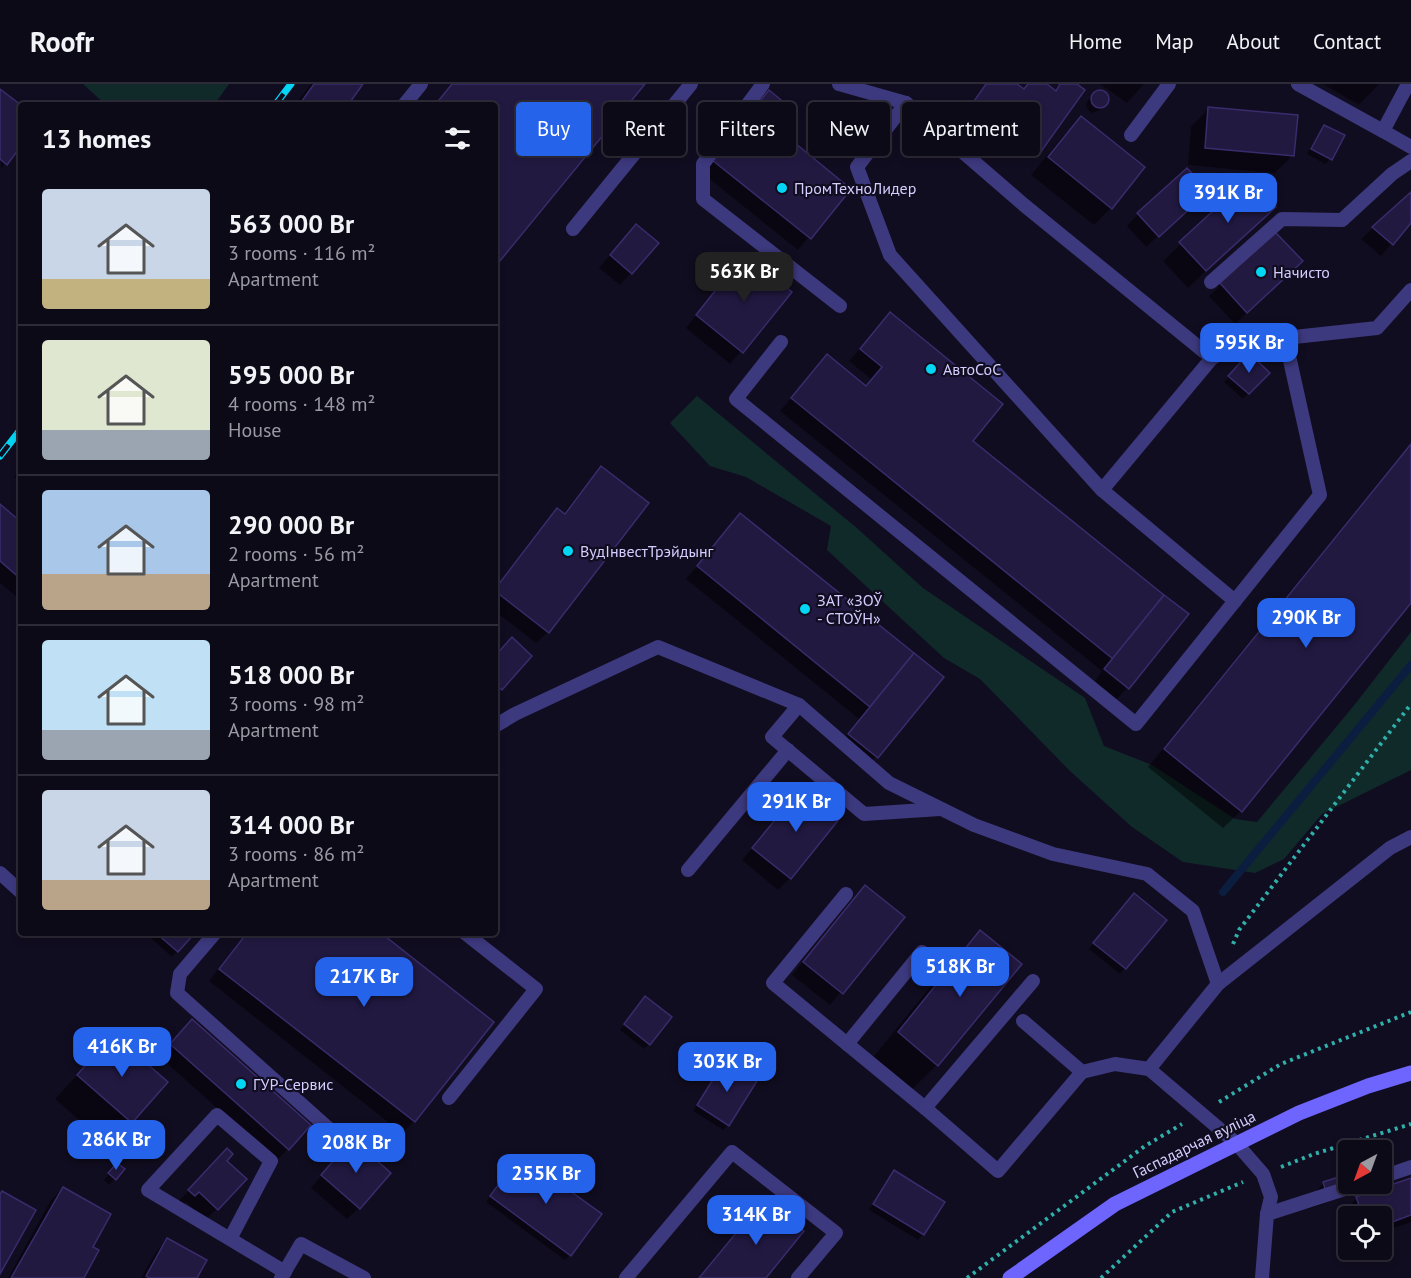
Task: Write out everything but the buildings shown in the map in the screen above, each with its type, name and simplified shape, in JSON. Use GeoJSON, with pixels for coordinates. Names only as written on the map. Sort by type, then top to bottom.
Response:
{"type":"FeatureCollection","features":[{"type":"Feature","properties":{"kind":"street","name":"Гаспадарчая вуліца"},"geometry":{"type":"LineString","coordinates":[[1010,1278],[1114,1204],[1299,1113],[1368,1086],[1411,1073]]}},
{"type":"Feature","properties":{"kind":"lane"},"geometry":{"type":"LineString","coordinates":[[406,102],[421,84]]}},
{"type":"Feature","properties":{"kind":"lane"},"geometry":{"type":"LineString","coordinates":[[573,229],[691,84]]}},
{"type":"Feature","properties":{"kind":"lane"},"geometry":{"type":"LineString","coordinates":[[763,84],[703,164],[703,199],[840,306]]}},
{"type":"Feature","properties":{"kind":"lane"},"geometry":{"type":"LineString","coordinates":[[840,84],[903,102]]}},
{"type":"Feature","properties":{"kind":"lane"},"geometry":{"type":"LineString","coordinates":[[1131,135],[1169,84]]}},
{"type":"Feature","properties":{"kind":"lane"},"geometry":{"type":"LineString","coordinates":[[1298,84],[1411,147]]}},
{"type":"Feature","properties":{"kind":"lane"},"geometry":{"type":"LineString","coordinates":[[1383,130],[1408,84]]}},
{"type":"Feature","properties":{"kind":"lane"},"geometry":{"type":"LineString","coordinates":[[902,108],[857,167],[890,255],[1102,490],[1235,601]]}},
{"type":"Feature","properties":{"kind":"lane"},"geometry":{"type":"LineString","coordinates":[[967,156],[1024,205],[1212,357]]}},
{"type":"Feature","properties":{"kind":"lane"},"geometry":{"type":"LineString","coordinates":[[1211,282],[1282,219],[1342,220],[1392,174],[1411,161]]}},
{"type":"Feature","properties":{"kind":"lane"},"geometry":{"type":"LineString","coordinates":[[1102,490],[1212,357],[1252,337],[1285,338],[1377,328],[1411,290]]}},
{"type":"Feature","properties":{"kind":"lane"},"geometry":{"type":"LineString","coordinates":[[781,342],[736,399],[1136,724],[1320,495],[1285,338]]}},
{"type":"Feature","properties":{"kind":"lane"},"geometry":{"type":"LineString","coordinates":[[498,724],[658,647],[798,705],[889,783],[974,825],[1053,854],[1147,874],[1193,911],[1218,984]]}},
{"type":"Feature","properties":{"kind":"lane"},"geometry":{"type":"LineString","coordinates":[[798,705],[772,737],[864,814],[942,809]]}},
{"type":"Feature","properties":{"kind":"lane"},"geometry":{"type":"LineString","coordinates":[[688,870],[788,750]]}},
{"type":"Feature","properties":{"kind":"lane"},"geometry":{"type":"LineString","coordinates":[[1149,1069],[1218,984],[1390,848],[1411,837]]}},
{"type":"Feature","properties":{"kind":"lane"},"geometry":{"type":"LineString","coordinates":[[0,873],[18,889]]}},
{"type":"Feature","properties":{"kind":"lane"},"geometry":{"type":"LineString","coordinates":[[846,894],[773,983],[998,1171],[1082,1072],[1115,1064],[1149,1069],[1236,1143],[1263,1174],[1271,1197],[1267,1214],[1262,1278]]}},
{"type":"Feature","properties":{"kind":"lane"},"geometry":{"type":"LineString","coordinates":[[212,936],[180,974],[177,993],[328,1128]]}},
{"type":"Feature","properties":{"kind":"lane"},"geometry":{"type":"LineString","coordinates":[[449,1098],[536,989],[469,936]]}},
{"type":"Feature","properties":{"kind":"lane"},"geometry":{"type":"LineString","coordinates":[[847,1044],[922,952]]}},
{"type":"Feature","properties":{"kind":"lane"},"geometry":{"type":"LineString","coordinates":[[925,1108],[1033,981]]}},
{"type":"Feature","properties":{"kind":"lane"},"geometry":{"type":"LineString","coordinates":[[1023,1021],[1082,1072]]}},
{"type":"Feature","properties":{"kind":"lane"},"geometry":{"type":"LineString","coordinates":[[230,1239],[271,1161],[217,1115],[148,1190],[230,1239],[283,1275],[301,1244],[364,1278]]}},
{"type":"Feature","properties":{"kind":"lane"},"geometry":{"type":"LineString","coordinates":[[626,1278],[732,1152],[836,1233],[798,1278]]}},
{"type":"Feature","properties":{"kind":"lane"},"geometry":{"type":"LineString","coordinates":[[1392,1174],[1411,1167]]}},
{"type":"Feature","properties":{"kind":"lane"},"geometry":{"type":"LineString","coordinates":[[1267,1214],[1338,1191]]}},
{"type":"Feature","properties":{"kind":"path"},"geometry":{"type":"LineString","coordinates":[[1218,984],[1239,930],[1411,704]]}},
{"type":"Feature","properties":{"kind":"path"},"geometry":{"type":"LineString","coordinates":[[967,1278],[1145,1146],[1281,1064],[1411,1012]]}},
{"type":"Feature","properties":{"kind":"green space"},"geometry":{"type":"Polygon","coordinates":[[[83,84],[229,84],[216,102],[103,102],[83,84]]]}},
{"type":"Feature","properties":{"kind":"green space"},"geometry":{"type":"Polygon","coordinates":[[[697,396],[858,529],[923,588],[1085,698],[1104,746],[1152,765],[1235,819],[1257,822],[1356,703],[1411,632],[1411,770],[1322,814],[1284,859],[1255,873],[1183,862],[1132,827],[1070,771],[980,679],[944,658],[827,550],[831,526],[746,477],[710,466],[670,423],[697,396]]]}},
{"type":"Feature","properties":{"kind":"waterway"},"geometry":{"type":"LineString","coordinates":[[1223,892],[1411,665]]}},
{"type":"Feature","properties":{"kind":"railway"},"geometry":{"type":"LineString","coordinates":[[277,102],[291,84]]}},
{"type":"Feature","properties":{"kind":"railway"},"geometry":{"type":"LineString","coordinates":[[0,456],[18,433]]}},
{"type":"Feature","properties":{"kind":"place","name":"ПромТехноЛидер"},"geometry":{"type":"Point","coordinates":[782,188]}},
{"type":"Feature","properties":{"kind":"place","name":"Начисто"},"geometry":{"type":"Point","coordinates":[1261,272]}},
{"type":"Feature","properties":{"kind":"place","name":"АвтоСоС"},"geometry":{"type":"Point","coordinates":[931,369]}},
{"type":"Feature","properties":{"kind":"place","name":"ВудІнвестТрэйдынг"},"geometry":{"type":"Point","coordinates":[568,551]}},
{"type":"Feature","properties":{"kind":"place","name":"ЗАТ «ЗОЎ - СТОЎН»"},"geometry":{"type":"Point","coordinates":[805,609]}},
{"type":"Feature","properties":{"kind":"place","name":"ГУР-Сервис"},"geometry":{"type":"Point","coordinates":[241,1084]}}]}
